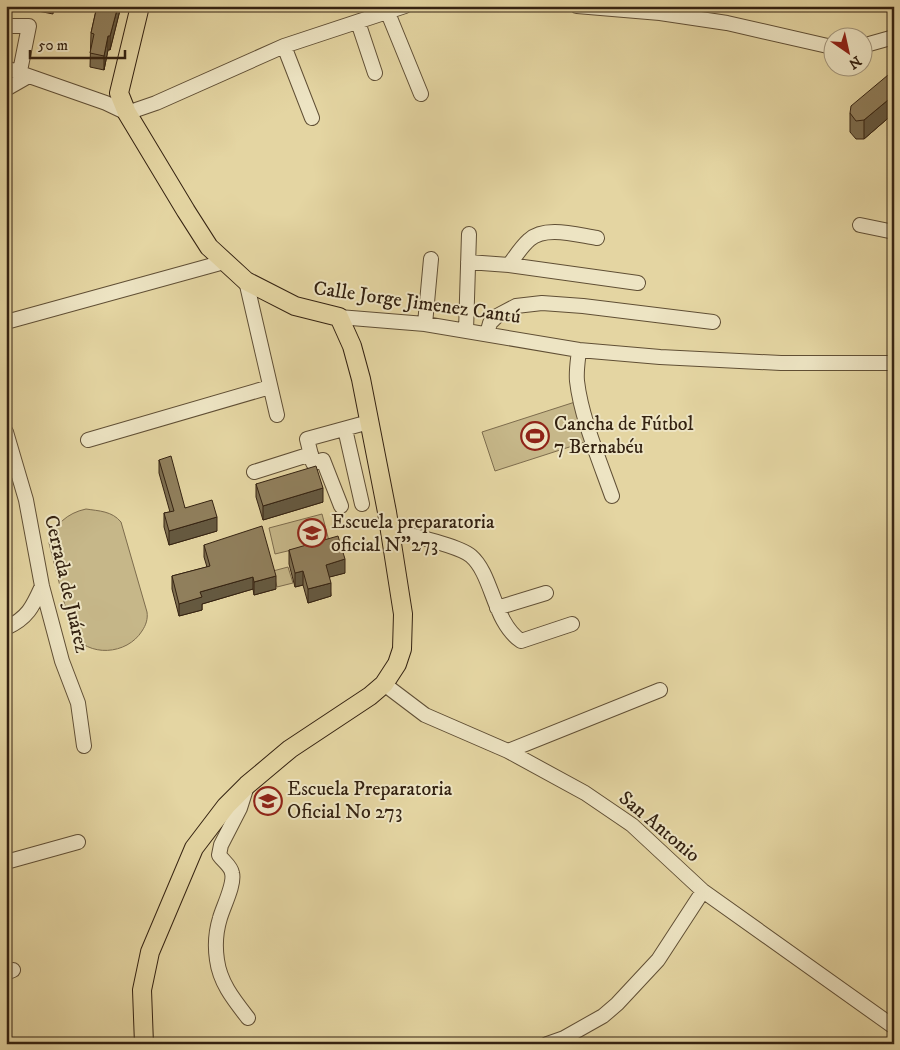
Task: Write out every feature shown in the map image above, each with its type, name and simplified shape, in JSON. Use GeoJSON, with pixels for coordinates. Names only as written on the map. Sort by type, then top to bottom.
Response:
{"type":"FeatureCollection","features":[{"type":"Feature","properties":{"kind":"main road","name":"Calle Jorge Jimenez Cantú"},"geometry":{"type":"LineString","coordinates":[[140,6],[119,93],[127,113],[186,211],[209,246],[246,281],[295,306],[339,317]]}},
{"type":"Feature","properties":{"kind":"main road"},"geometry":{"type":"LineString","coordinates":[[144,1044],[142,990],[150,952],[194,848],[226,806],[247,785],[290,749],[384,684],[397,664],[402,648],[404,614],[362,379],[352,346],[339,317]]}},
{"type":"Feature","properties":{"kind":"street"},"geometry":{"type":"LineString","coordinates":[[17,73],[106,103],[127,113],[156,103],[284,46],[405,6]]}},
{"type":"Feature","properties":{"kind":"street"},"geometry":{"type":"LineString","coordinates":[[577,6],[660,13],[727,23],[822,45]]}},
{"type":"Feature","properties":{"kind":"street"},"geometry":{"type":"LineString","coordinates":[[388,13],[421,94]]}},
{"type":"Feature","properties":{"kind":"street"},"geometry":{"type":"LineString","coordinates":[[358,22],[375,73]]}},
{"type":"Feature","properties":{"kind":"street"},"geometry":{"type":"LineString","coordinates":[[6,26],[29,26],[21,66],[6,90]]}},
{"type":"Feature","properties":{"kind":"street"},"geometry":{"type":"LineString","coordinates":[[872,44],[894,38]]}},
{"type":"Feature","properties":{"kind":"street"},"geometry":{"type":"LineString","coordinates":[[284,46],[312,118]]}},
{"type":"Feature","properties":{"kind":"street"},"geometry":{"type":"LineString","coordinates":[[860,225],[894,232]]}},
{"type":"Feature","properties":{"kind":"street"},"geometry":{"type":"LineString","coordinates":[[509,265],[529,240],[537,234],[549,232],[597,238]]}},
{"type":"Feature","properties":{"kind":"street"},"geometry":{"type":"LineString","coordinates":[[466,330],[469,234]]}},
{"type":"Feature","properties":{"kind":"street"},"geometry":{"type":"LineString","coordinates":[[425,324],[431,259]]}},
{"type":"Feature","properties":{"kind":"street"},"geometry":{"type":"LineString","coordinates":[[6,322],[224,262]]}},
{"type":"Feature","properties":{"kind":"street"},"geometry":{"type":"LineString","coordinates":[[468,262],[509,265],[638,283]]}},
{"type":"Feature","properties":{"kind":"street"},"geometry":{"type":"LineString","coordinates":[[246,281],[276,415]]}},
{"type":"Feature","properties":{"kind":"street"},"geometry":{"type":"LineString","coordinates":[[487,334],[490,323],[497,316],[516,306],[542,303],[584,306],[714,322]]}},
{"type":"Feature","properties":{"kind":"street","name":"Calle Jorge Jimenez Cantú"},"geometry":{"type":"LineString","coordinates":[[339,317],[425,324],[579,350],[660,357],[780,363],[894,363]]}},
{"type":"Feature","properties":{"kind":"street"},"geometry":{"type":"LineString","coordinates":[[579,350],[577,380],[583,407],[596,453],[612,496]]}},
{"type":"Feature","properties":{"kind":"street"},"geometry":{"type":"LineString","coordinates":[[88,440],[270,387]]}},
{"type":"Feature","properties":{"kind":"street"},"geometry":{"type":"LineString","coordinates":[[341,506],[323,460],[313,463],[307,439],[369,422]]}},
{"type":"Feature","properties":{"kind":"street"},"geometry":{"type":"LineString","coordinates":[[345,428],[362,504]]}},
{"type":"Feature","properties":{"kind":"street","name":"Cerrada de Juárez"},"geometry":{"type":"LineString","coordinates":[[6,432],[26,500],[42,586],[62,661],[78,703],[84,746]]}},
{"type":"Feature","properties":{"kind":"street"},"geometry":{"type":"LineString","coordinates":[[254,472],[311,454]]}},
{"type":"Feature","properties":{"kind":"street"},"geometry":{"type":"LineString","coordinates":[[390,530],[459,549],[469,555],[478,564],[497,608],[515,637],[521,641],[572,624]]}},
{"type":"Feature","properties":{"kind":"street"},"geometry":{"type":"LineString","coordinates":[[6,628],[17,623],[32,609],[42,586]]}},
{"type":"Feature","properties":{"kind":"street"},"geometry":{"type":"LineString","coordinates":[[497,608],[546,593]]}},
{"type":"Feature","properties":{"kind":"street","name":"San Antonio"},"geometry":{"type":"LineString","coordinates":[[384,684],[425,715],[508,751],[584,793],[632,825],[703,892],[894,1027]]}},
{"type":"Feature","properties":{"kind":"street"},"geometry":{"type":"LineString","coordinates":[[508,751],[660,690]]}},
{"type":"Feature","properties":{"kind":"street"},"geometry":{"type":"LineString","coordinates":[[247,785],[240,808],[221,844],[218,855],[229,866],[233,874],[219,920],[216,945],[220,974],[228,992],[248,1018]]}},
{"type":"Feature","properties":{"kind":"street"},"geometry":{"type":"LineString","coordinates":[[6,862],[78,842]]}},
{"type":"Feature","properties":{"kind":"street"},"geometry":{"type":"LineString","coordinates":[[547,1044],[564,1038],[603,1016],[617,1004],[658,960],[703,892]]}},
{"type":"Feature","properties":{"kind":"shaded area","name":"Cancha de Fútbol 7 Bernabéu"},"geometry":{"type":"Polygon","coordinates":[[[575,402],[588,441],[495,471],[482,432],[575,402]]]}},
{"type":"Feature","properties":{"kind":"shaded area"},"geometry":{"type":"Polygon","coordinates":[[[86,509],[109,514],[121,522],[147,612],[145,626],[142,631],[127,645],[117,649],[97,650],[88,647],[72,633],[49,543],[54,531],[62,521],[73,513],[86,509]]]}},
{"type":"Feature","properties":{"kind":"shaded area"},"geometry":{"type":"Polygon","coordinates":[[[322,514],[329,541],[275,554],[269,528],[322,514]]]}},
{"type":"Feature","properties":{"kind":"shaded area"},"geometry":{"type":"Polygon","coordinates":[[[288,567],[293,583],[277,587],[273,571],[288,567]]]}},
{"type":"Feature","properties":{"kind":"building"},"geometry":{"type":"Polygon","coordinates":[[[36,6],[54,6],[53,10],[36,6]]]}},
{"type":"Feature","properties":{"kind":"building"},"geometry":{"type":"Polygon","coordinates":[[[97,6],[118,6],[110,36],[108,36],[104,56],[90,53],[94,34],[91,33],[97,6]]]}},
{"type":"Feature","properties":{"kind":"building"},"geometry":{"type":"Polygon","coordinates":[[[888,75],[894,82],[894,95],[864,120],[856,121],[850,113],[851,106],[888,75]]]}},
{"type":"Feature","properties":{"kind":"building"},"geometry":{"type":"Polygon","coordinates":[[[171,456],[185,508],[212,500],[217,517],[169,531],[164,513],[174,511],[159,460],[171,456]]]}},
{"type":"Feature","properties":{"kind":"building"},"geometry":{"type":"Polygon","coordinates":[[[316,466],[323,488],[263,506],[256,484],[316,466]]]}},
{"type":"Feature","properties":{"kind":"building"},"geometry":{"type":"Polygon","coordinates":[[[262,526],[276,576],[254,582],[253,577],[200,592],[202,597],[179,604],[172,576],[210,566],[204,545],[262,526]]]}},
{"type":"Feature","properties":{"kind":"building"},"geometry":{"type":"Polygon","coordinates":[[[338,536],[345,559],[326,565],[331,583],[308,589],[303,571],[295,573],[289,550],[338,536]]]}},
{"type":"Feature","properties":{"kind":"place","name":"Cancha de Fútbol 7 Bernabéu"},"geometry":{"type":"Point","coordinates":[535,436]}},
{"type":"Feature","properties":{"kind":"place","name":"Escuela preparatoria oficial N\"273"},"geometry":{"type":"Point","coordinates":[312,533]}},
{"type":"Feature","properties":{"kind":"place","name":"Escuela Preparatoria Oficial No 273"},"geometry":{"type":"Point","coordinates":[268,801]}}]}
